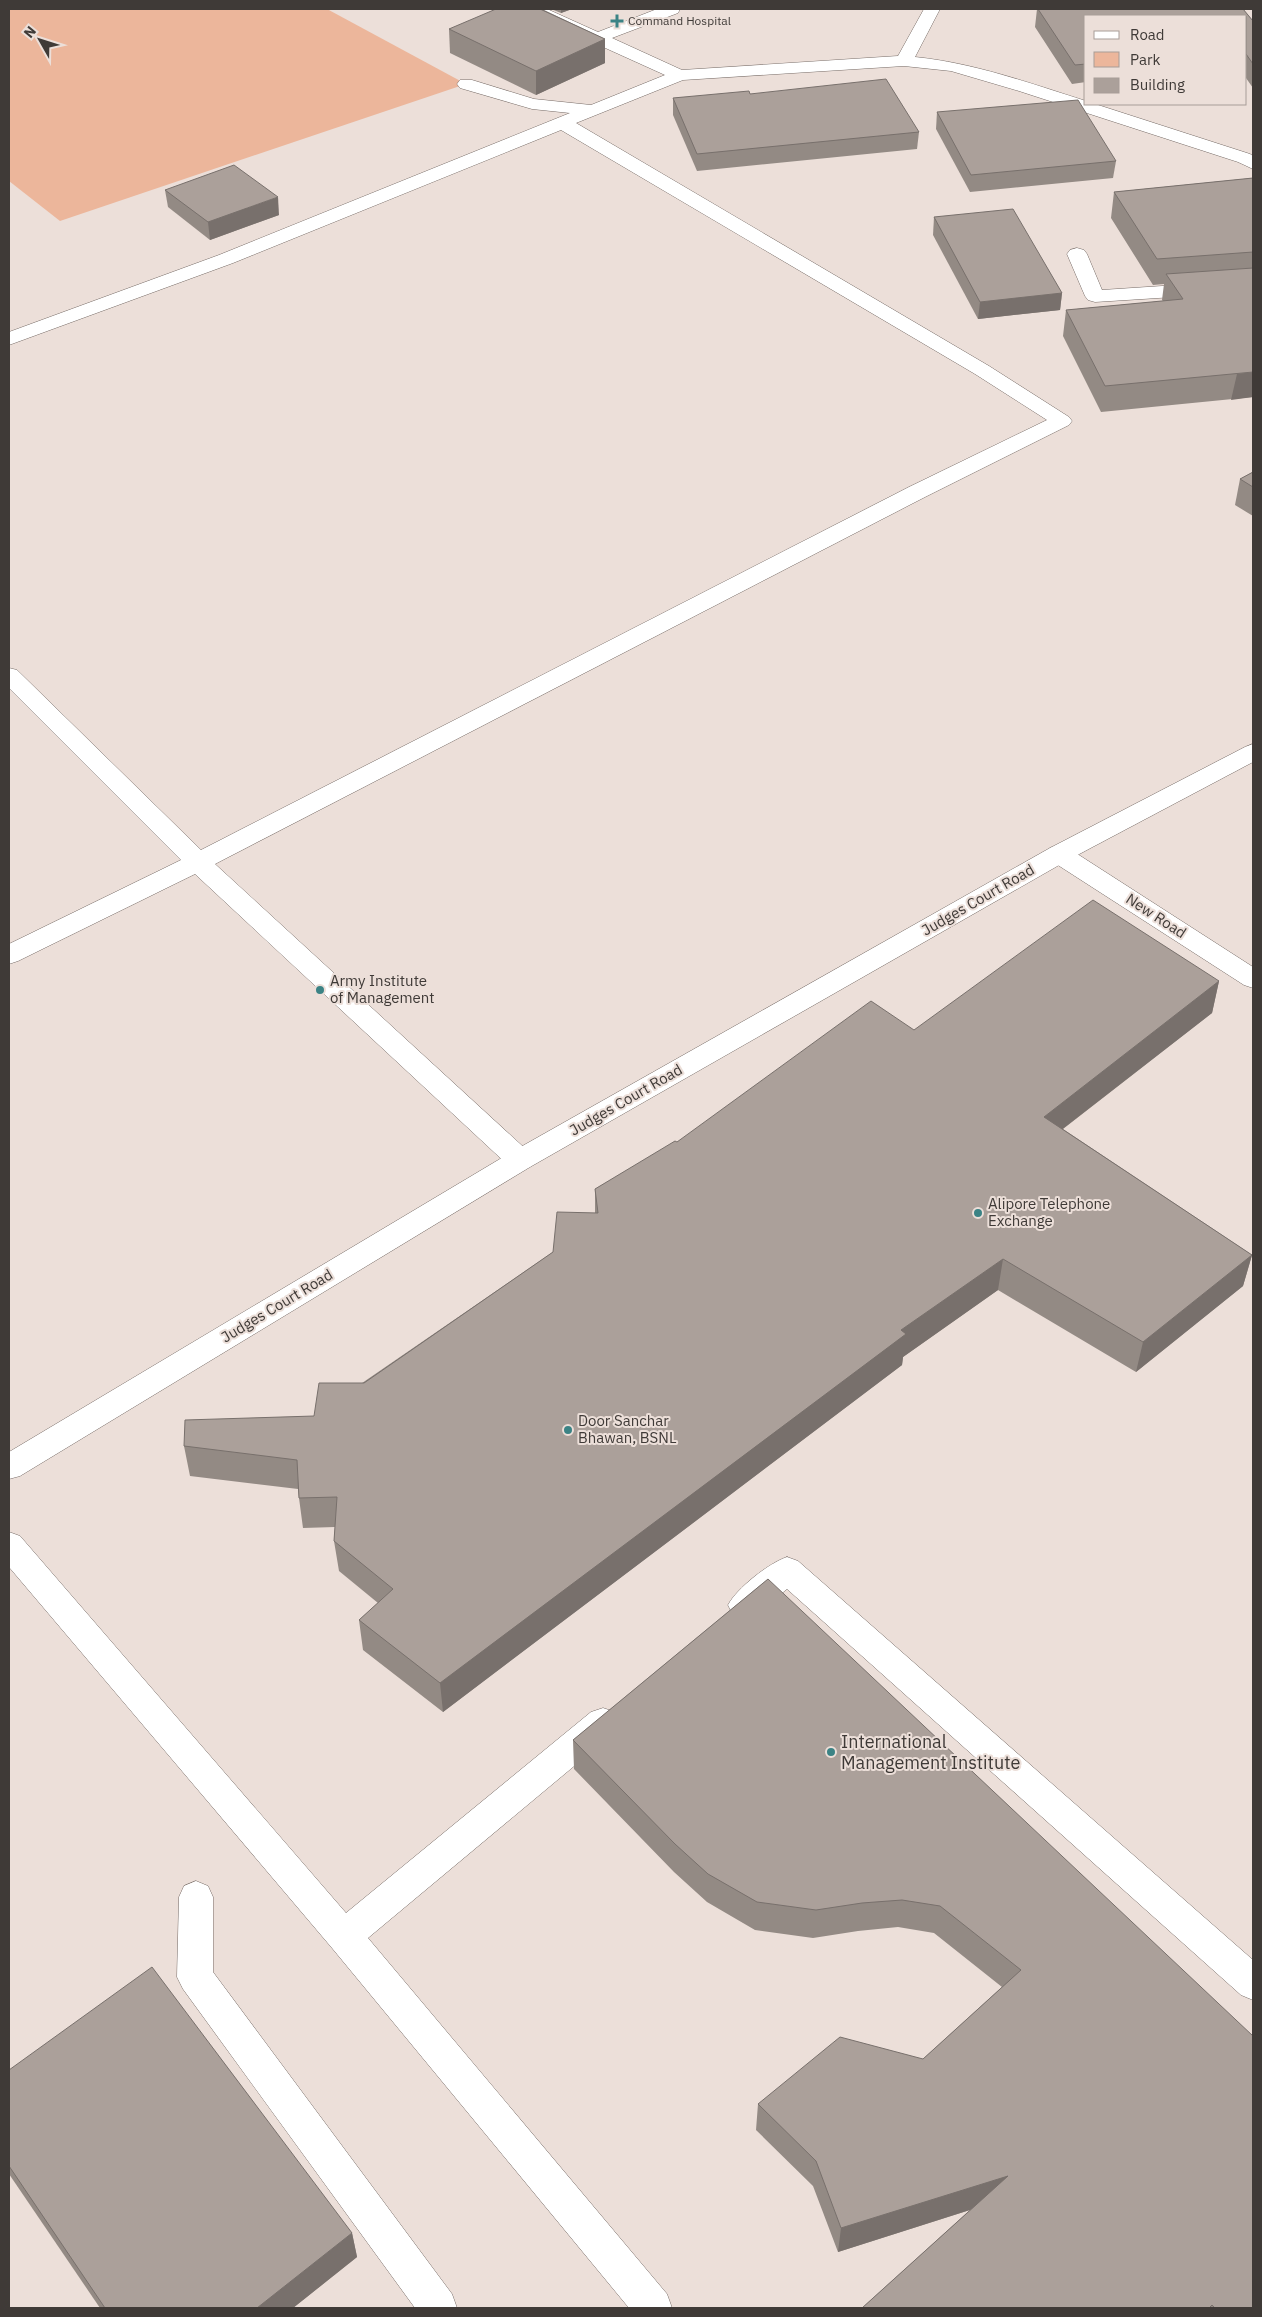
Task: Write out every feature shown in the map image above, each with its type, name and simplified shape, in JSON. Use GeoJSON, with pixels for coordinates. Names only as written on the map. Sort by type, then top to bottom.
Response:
{"type":"FeatureCollection","features":[{"type":"Feature","properties":{"kind":"main road"},"geometry":{"type":"LineString","coordinates":[[534,9],[600,37],[680,75]]}},
{"type":"Feature","properties":{"kind":"main road"},"geometry":{"type":"LineString","coordinates":[[600,37],[672,9]]}},
{"type":"Feature","properties":{"kind":"main road"},"geometry":{"type":"LineString","coordinates":[[904,61],[932,9]]}},
{"type":"Feature","properties":{"kind":"main road"},"geometry":{"type":"LineString","coordinates":[[9,339],[226,259],[680,75],[904,61],[952,66],[1025,87],[1244,158],[1253,164]]}},
{"type":"Feature","properties":{"kind":"main road"},"geometry":{"type":"LineString","coordinates":[[466,84],[532,104],[595,110]]}},
{"type":"Feature","properties":{"kind":"main road"},"geometry":{"type":"LineString","coordinates":[[9,955],[198,862],[917,492],[1062,421],[982,370],[694,202],[563,123]]}},
{"type":"Feature","properties":{"kind":"main road"},"geometry":{"type":"LineString","coordinates":[[1077,254],[1095,296],[1253,286]]}},
{"type":"Feature","properties":{"kind":"main road"},"geometry":{"type":"LineString","coordinates":[[9,675],[198,862],[520,1160]]}},
{"type":"Feature","properties":{"kind":"main road","name":"Judges Court Road"},"geometry":{"type":"LineString","coordinates":[[9,1467],[520,1160],[1059,854],[1253,752]]}},
{"type":"Feature","properties":{"kind":"main road","name":"New Road"},"geometry":{"type":"LineString","coordinates":[[1059,854],[1253,979]]}},
{"type":"Feature","properties":{"kind":"main road"},"geometry":{"type":"LineString","coordinates":[[9,1545],[344,1936],[654,2308]]}},
{"type":"Feature","properties":{"kind":"main road"},"geometry":{"type":"LineString","coordinates":[[719,1626],[787,1570],[1253,1983]]}},
{"type":"Feature","properties":{"kind":"main road"},"geometry":{"type":"LineString","coordinates":[[344,1936],[627,1702]]}},
{"type":"Feature","properties":{"kind":"main road"},"geometry":{"type":"LineString","coordinates":[[196,1897],[194,1977],[438,2308]]}},
{"type":"Feature","properties":{"kind":"green space"},"geometry":{"type":"Polygon","coordinates":[[[9,9],[327,9],[466,84],[60,221],[9,181],[9,9]]]}},
{"type":"Feature","properties":{"kind":"building"},"geometry":{"type":"Polygon","coordinates":[[[496,9],[540,9],[605,39],[536,71],[449,29],[496,9]]]}},
{"type":"Feature","properties":{"kind":"building"},"geometry":{"type":"Polygon","coordinates":[[[1038,9],[1243,9],[1253,21],[1253,64],[1247,55],[1247,15],[1084,15],[1084,64],[1075,65],[1038,9]]]}},
{"type":"Feature","properties":{"kind":"building"},"geometry":{"type":"Polygon","coordinates":[[[886,79],[919,132],[697,154],[673,98],[749,91],[750,94],[886,79]]]}},
{"type":"Feature","properties":{"kind":"building"},"geometry":{"type":"Polygon","coordinates":[[[1078,100],[1116,161],[971,175],[937,112],[1078,100]]]}},
{"type":"Feature","properties":{"kind":"building"},"geometry":{"type":"Polygon","coordinates":[[[234,165],[278,197],[208,222],[165,190],[234,165]]]}},
{"type":"Feature","properties":{"kind":"building"},"geometry":{"type":"Polygon","coordinates":[[[1253,178],[1253,252],[1157,259],[1114,192],[1253,178]]]}},
{"type":"Feature","properties":{"kind":"building"},"geometry":{"type":"Polygon","coordinates":[[[1013,209],[1062,293],[980,302],[934,217],[1013,209]]]}},
{"type":"Feature","properties":{"kind":"building"},"geometry":{"type":"Polygon","coordinates":[[[1253,268],[1253,372],[1105,386],[1066,310],[1183,299],[1166,274],[1253,268]]]}},
{"type":"Feature","properties":{"kind":"building"},"geometry":{"type":"Polygon","coordinates":[[[1253,472],[1253,487],[1240,479],[1253,472]]]}},
{"type":"Feature","properties":{"kind":"building"},"geometry":{"type":"Polygon","coordinates":[[[1093,900],[1219,981],[1044,1117],[1252,1255],[1143,1342],[1003,1259],[901,1330],[906,1334],[440,1683],[359,1620],[393,1589],[334,1541],[337,1497],[299,1498],[297,1460],[184,1446],[185,1420],[314,1416],[319,1383],[364,1383],[553,1252],[557,1212],[598,1213],[595,1189],[675,1141],[677,1142],[871,1001],[914,1030],[1093,900]]]}},
{"type":"Feature","properties":{"kind":"building"},"geometry":{"type":"Polygon","coordinates":[[[768,1579],[1253,2036],[1253,2308],[1215,2308],[1212,2305],[1209,2308],[862,2308],[1008,2176],[841,2228],[816,2161],[758,2104],[840,2037],[923,2059],[1021,1970],[940,1906],[902,1900],[862,1903],[816,1910],[757,1902],[708,1874],[675,1844],[573,1740],[768,1579]]]}},
{"type":"Feature","properties":{"kind":"building"},"geometry":{"type":"Polygon","coordinates":[[[152,1967],[352,2233],[257,2308],[105,2308],[9,2166],[9,2070],[152,1967]]]}},
{"type":"Feature","properties":{"kind":"place","name":"Command Hospital"},"geometry":{"type":"Point","coordinates":[617,21]}},
{"type":"Feature","properties":{"kind":"place","name":"Army Institute of Management"},"geometry":{"type":"Point","coordinates":[320,990]}},
{"type":"Feature","properties":{"kind":"place","name":"Alipore Telephone Exchange"},"geometry":{"type":"Point","coordinates":[978,1213]}},
{"type":"Feature","properties":{"kind":"place","name":"Door Sanchar Bhawan, BSNL"},"geometry":{"type":"Point","coordinates":[568,1430]}},
{"type":"Feature","properties":{"kind":"place","name":"International Management Institute"},"geometry":{"type":"Point","coordinates":[831,1752]}}]}
